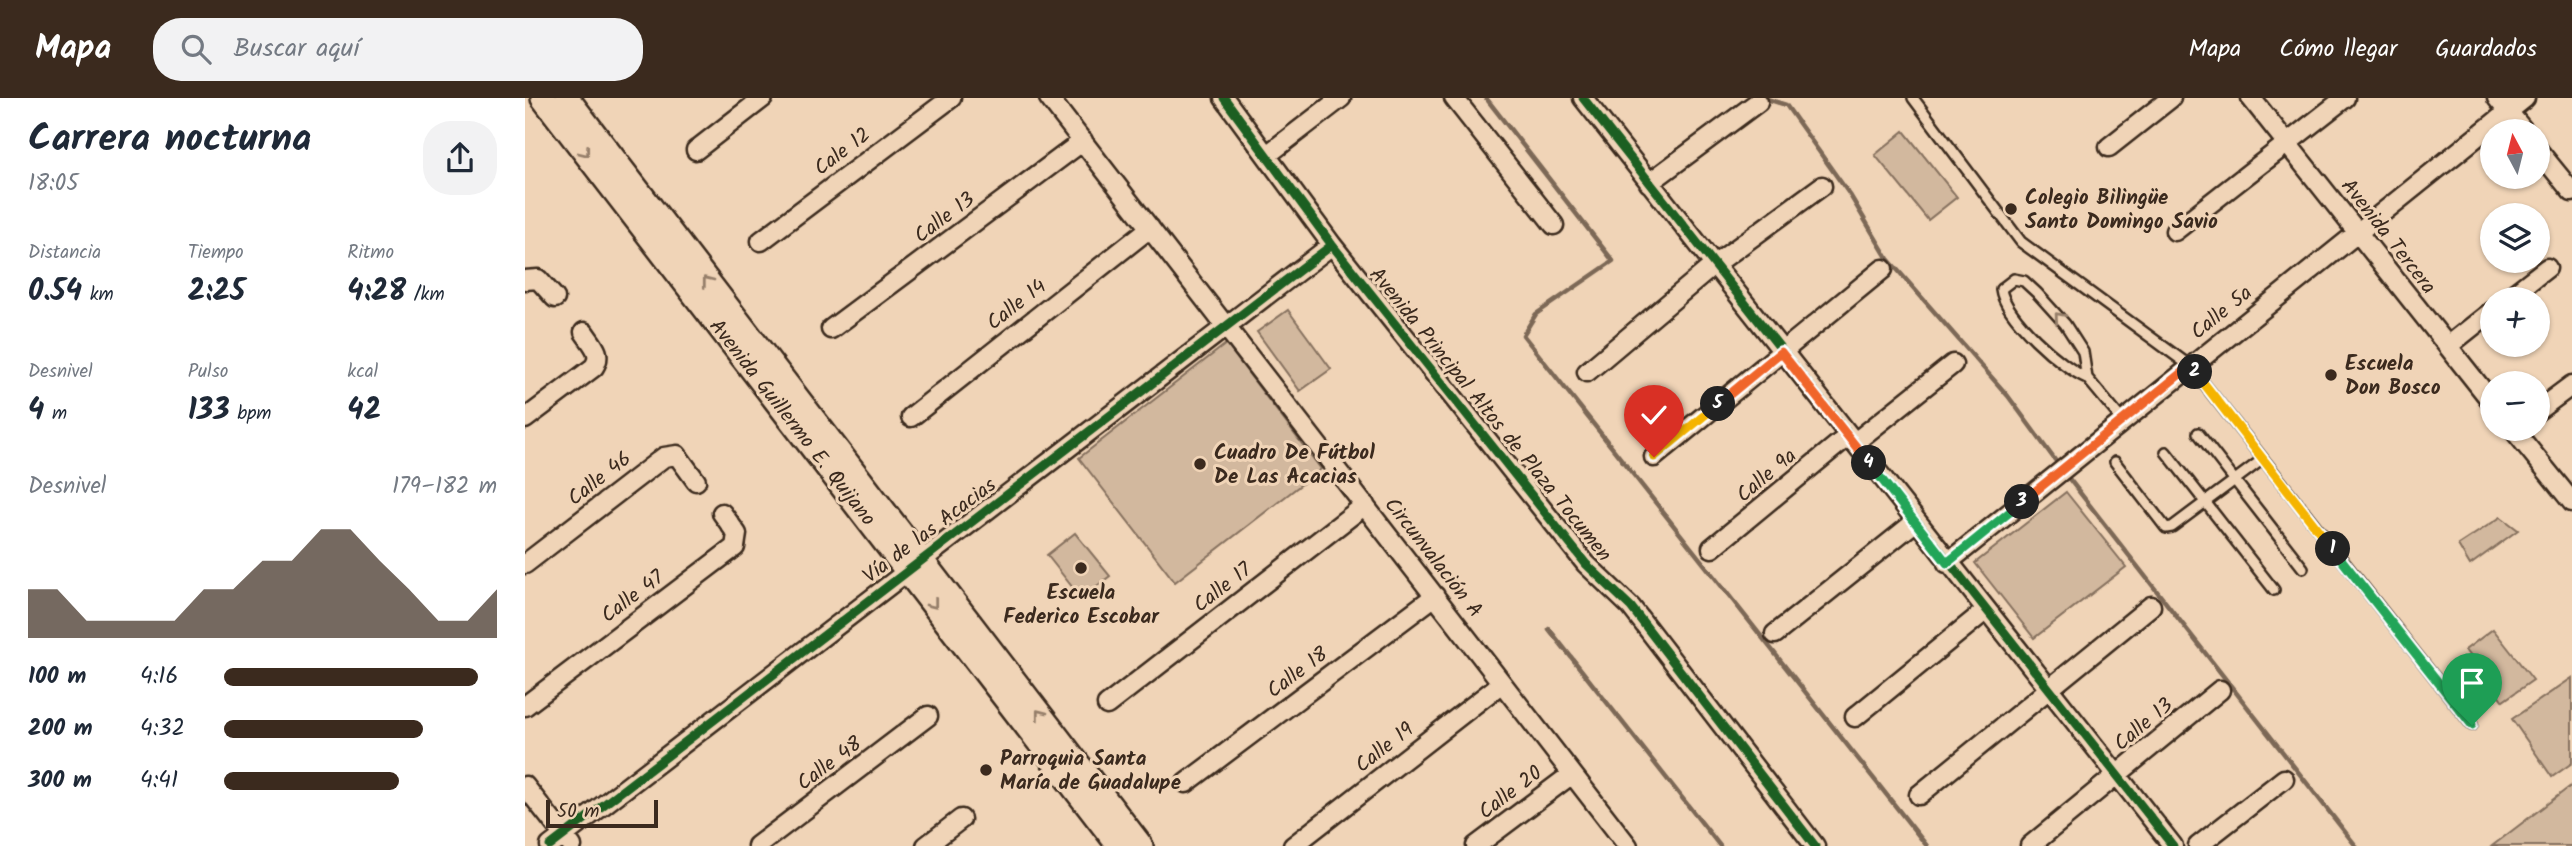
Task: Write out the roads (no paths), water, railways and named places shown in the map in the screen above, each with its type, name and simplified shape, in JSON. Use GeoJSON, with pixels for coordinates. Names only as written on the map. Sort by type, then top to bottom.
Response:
{"type":"FeatureCollection","features":[{"type":"Feature","properties":{"kind":"street","name":"Avenida Guillermo E. Quijano"},"geometry":{"type":"LineString","coordinates":[[543,98],[797,412]]}},
{"type":"Feature","properties":{"kind":"street","name":"Avenida Guillermo E. Quijano"},"geometry":{"type":"LineString","coordinates":[[567,98],[797,412],[913,564],[1086,789],[1141,846]]}},
{"type":"Feature","properties":{"kind":"street"},"geometry":{"type":"LineString","coordinates":[[695,150],[763,98]]}},
{"type":"Feature","properties":{"kind":"street","name":"Cale 12"},"geometry":{"type":"LineString","coordinates":[[761,241],[951,98]]}},
{"type":"Feature","properties":{"kind":"street","name":"Circunvalación A"},"geometry":{"type":"LineString","coordinates":[[1049,98],[1628,846]]}},
{"type":"Feature","properties":{"kind":"street","name":"Avenida Principal Altos de Plaza Tocumen"},"geometry":{"type":"LineString","coordinates":[[1224,98],[1332,245],[1586,564],[1631,607],[1815,846]]}},
{"type":"Feature","properties":{"kind":"street"},"geometry":{"type":"LineString","coordinates":[[1267,155],[1342,98]]}},
{"type":"Feature","properties":{"kind":"street"},"geometry":{"type":"LineString","coordinates":[[1454,98],[1554,225]]}},
{"type":"Feature","properties":{"kind":"street"},"geometry":{"type":"LineString","coordinates":[[1583,98],[1947,563],[2173,846]]}},
{"type":"Feature","properties":{"kind":"street"},"geometry":{"type":"LineString","coordinates":[[2109,147],[2171,98]]}},
{"type":"Feature","properties":{"kind":"street","name":"Avenida Tercera"},"geometry":{"type":"LineString","coordinates":[[2251,98],[2480,387]]}},
{"type":"Feature","properties":{"kind":"street"},"geometry":{"type":"LineString","coordinates":[[2175,232],[2345,98]]}},
{"type":"Feature","properties":{"kind":"street","name":"Calle 5a"},"geometry":{"type":"LineString","coordinates":[[1947,563],[2357,231],[2503,105],[2525,98]]}},
{"type":"Feature","properties":{"kind":"street"},"geometry":{"type":"LineString","coordinates":[[1649,183],[1758,102]]}},
{"type":"Feature","properties":{"kind":"street"},"geometry":{"type":"LineString","coordinates":[[2503,105],[2514,119]]}},
{"type":"Feature","properties":{"kind":"street","name":"Calle 13"},"geometry":{"type":"LineString","coordinates":[[831,328],[1083,141]]}},
{"type":"Feature","properties":{"kind":"street"},"geometry":{"type":"LineString","coordinates":[[2550,165],[2572,192]]}},
{"type":"Feature","properties":{"kind":"street"},"geometry":{"type":"LineString","coordinates":[[1587,372],[1714,265],[1822,186]]}},
{"type":"Feature","properties":{"kind":"street","name":"Calle 14"},"geometry":{"type":"LineString","coordinates":[[911,416],[1150,228]]}},
{"type":"Feature","properties":{"kind":"street","name":"Vía de las Acacias"},"geometry":{"type":"LineString","coordinates":[[562,842],[913,564],[1332,245]]}},
{"type":"Feature","properties":{"kind":"street"},"geometry":{"type":"LineString","coordinates":[[1654,457],[1883,269]]}},
{"type":"Feature","properties":{"kind":"street"},"geometry":{"type":"LineString","coordinates":[[2522,287],[2541,273]]}},
{"type":"Feature","properties":{"kind":"street"},"geometry":{"type":"LineString","coordinates":[[525,280],[538,279],[555,298]]}},
{"type":"Feature","properties":{"kind":"street"},"geometry":{"type":"LineString","coordinates":[[2448,346],[2480,321]]}},
{"type":"Feature","properties":{"kind":"street"},"geometry":{"type":"LineString","coordinates":[[525,419],[594,367],[599,360],[598,352],[584,332]]}},
{"type":"Feature","properties":{"kind":"street","name":"Calle 9a"},"geometry":{"type":"LineString","coordinates":[[1712,548],[1953,364]]}},
{"type":"Feature","properties":{"kind":"street"},"geometry":{"type":"LineString","coordinates":[[2550,401],[2572,385]]}},
{"type":"Feature","properties":{"kind":"street"},"geometry":{"type":"LineString","coordinates":[[2524,441],[2572,502]]}},
{"type":"Feature","properties":{"kind":"street","name":"Calle 46"},"geometry":{"type":"LineString","coordinates":[[525,564],[664,457],[677,455],[696,481]]}},
{"type":"Feature","properties":{"kind":"street","name":"Calle 17"},"geometry":{"type":"LineString","coordinates":[[1107,705],[1365,505]]}},
{"type":"Feature","properties":{"kind":"street","name":"Calle 47"},"geometry":{"type":"LineString","coordinates":[[525,706],[735,547],[737,534],[722,513]]}},
{"type":"Feature","properties":{"kind":"street"},"geometry":{"type":"LineString","coordinates":[[1775,634],[1915,522]]}},
{"type":"Feature","properties":{"kind":"street","name":"Calle 18"},"geometry":{"type":"LineString","coordinates":[[1186,783],[1435,596]]}},
{"type":"Feature","properties":{"kind":"street"},"geometry":{"type":"LineString","coordinates":[[1919,795],[2047,688],[2151,606]]}},
{"type":"Feature","properties":{"kind":"street"},"geometry":{"type":"LineString","coordinates":[[1855,717],[1985,611]]}},
{"type":"Feature","properties":{"kind":"street","name":"Calle 19"},"geometry":{"type":"LineString","coordinates":[[1293,846],[1502,683]]}},
{"type":"Feature","properties":{"kind":"street","name":"Calle 13"},"geometry":{"type":"LineString","coordinates":[[2029,846],[2220,690]]}},
{"type":"Feature","properties":{"kind":"street","name":"Calle 48"},"geometry":{"type":"LineString","coordinates":[[757,846],[928,716]]}},
{"type":"Feature","properties":{"kind":"street","name":"Calle 20"},"geometry":{"type":"LineString","coordinates":[[1476,846],[1572,774]]}},
{"type":"Feature","properties":{"kind":"street"},"geometry":{"type":"LineString","coordinates":[[2198,846],[2284,779]]}},
{"type":"Feature","properties":{"kind":"street"},"geometry":{"type":"LineString","coordinates":[[525,786],[562,842]]}},
{"type":"Feature","properties":{"kind":"street","name":"Avenida Guillermo E. Quijano"},"geometry":{"type":"LineString","coordinates":[[1086,789],[1119,846]]}},
{"type":"Feature","properties":{"kind":"street"},"geometry":{"type":"LineString","coordinates":[[926,846],[961,819]]}},
{"type":"Feature","properties":{"kind":"lane"},"geometry":{"type":"LineString","coordinates":[[1913,98],[2021,243],[2190,366],[2472,725]]}},
{"type":"Feature","properties":{"kind":"lane"},"geometry":{"type":"LineString","coordinates":[[2087,378],[2083,352],[2066,324],[2024,281],[2014,279],[2005,283],[2001,289],[2002,298],[2030,332],[2056,359],[2073,372],[2087,378],[2122,420]]}},
{"type":"Feature","properties":{"kind":"lane"},"geometry":{"type":"LineString","coordinates":[[2198,433],[2303,568]]}},
{"type":"Feature","properties":{"kind":"lane"},"geometry":{"type":"LineString","coordinates":[[2166,452],[2274,590]]}},
{"type":"Feature","properties":{"kind":"lane"},"geometry":{"type":"LineString","coordinates":[[2115,462],[2166,528],[2172,527],[2263,459]]}},
{"type":"Feature","properties":{"kind":"waterway"},"geometry":{"type":"LineString","coordinates":[[1486,98],[1613,261],[1536,314],[1523,335],[1927,846]]}},
{"type":"Feature","properties":{"kind":"waterway"},"geometry":{"type":"LineString","coordinates":[[1764,98],[1786,105],[1850,195],[1888,259],[2008,396],[2055,460]]}},
{"type":"Feature","properties":{"kind":"waterway"},"geometry":{"type":"LineString","coordinates":[[2070,480],[2356,846]]}},
{"type":"Feature","properties":{"kind":"waterway"},"geometry":{"type":"LineString","coordinates":[[1549,629],[1720,846]]}},
{"type":"Feature","properties":{"kind":"place","name":"Colegio Bilingüe Santo Domingo Savio"},"geometry":{"type":"Point","coordinates":[2011,209]}},
{"type":"Feature","properties":{"kind":"place","name":"Escuela Don Bosco"},"geometry":{"type":"Point","coordinates":[2331,375]}},
{"type":"Feature","properties":{"kind":"place","name":"Cuadro De Fútbol De Las Acacias"},"geometry":{"type":"Point","coordinates":[1200,464]}},
{"type":"Feature","properties":{"kind":"place","name":"Escuela Federico Escobar"},"geometry":{"type":"Point","coordinates":[1081,568]}},
{"type":"Feature","properties":{"kind":"place","name":"Parroquia Santa María de Guadalupe"},"geometry":{"type":"Point","coordinates":[986,770]}}]}
